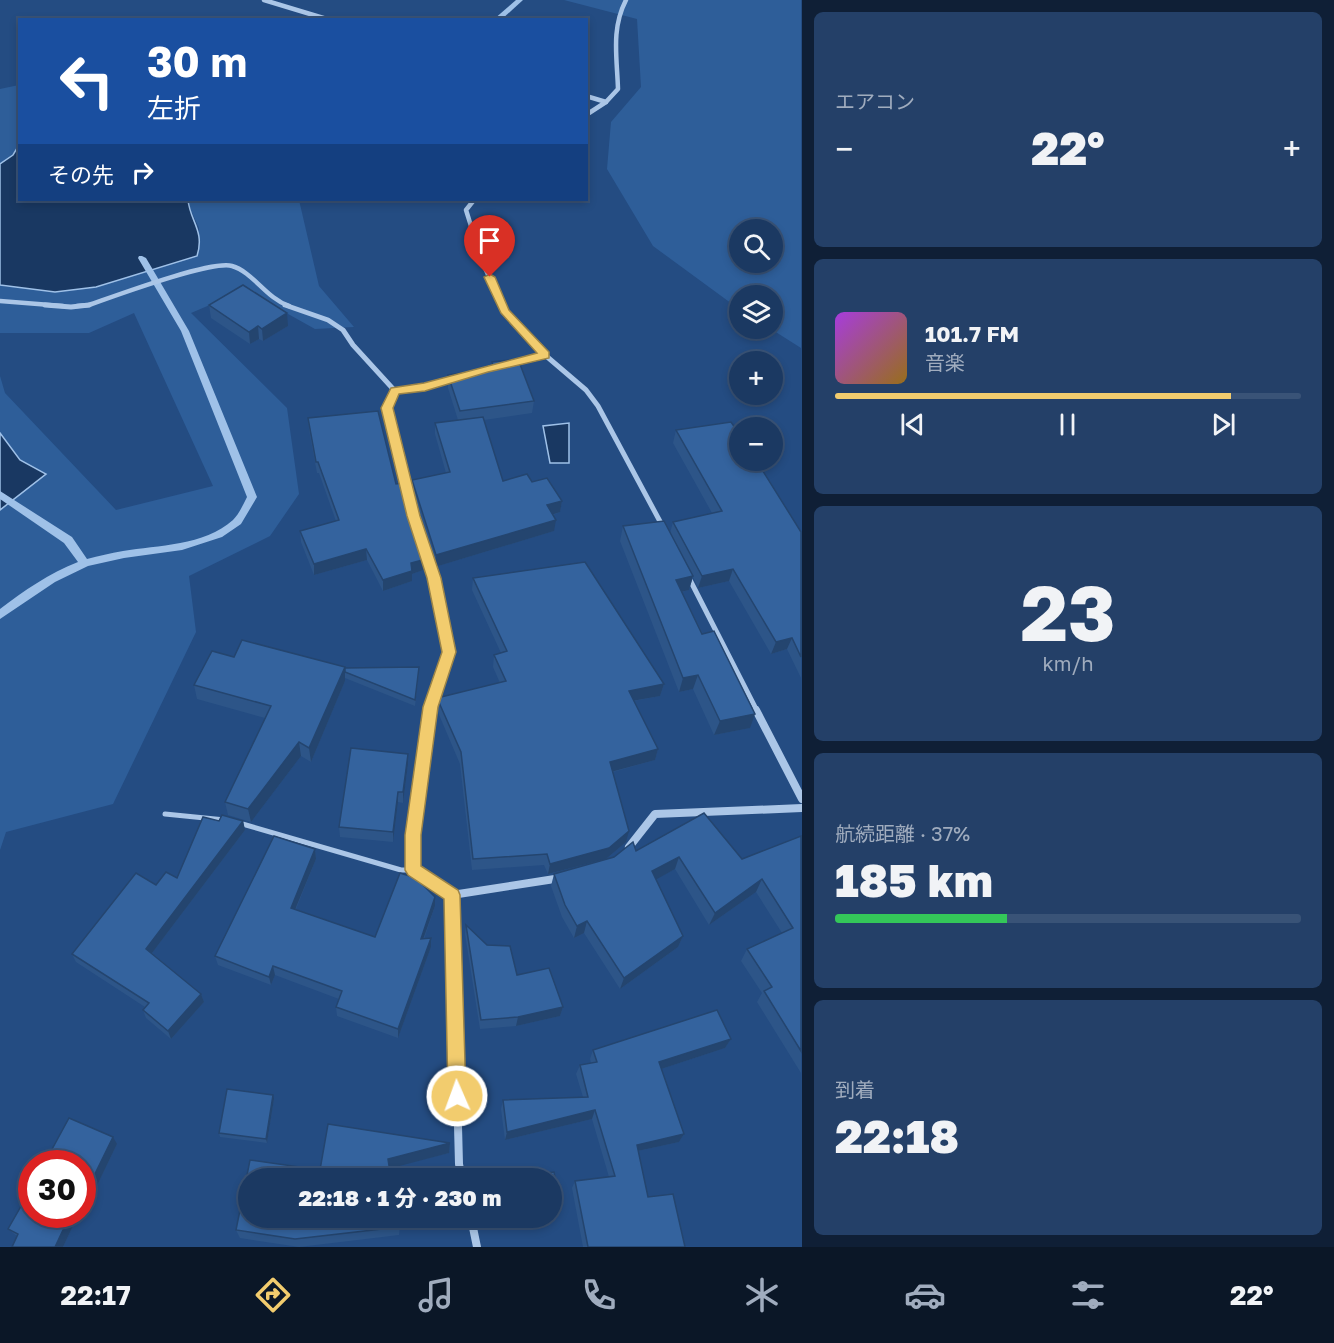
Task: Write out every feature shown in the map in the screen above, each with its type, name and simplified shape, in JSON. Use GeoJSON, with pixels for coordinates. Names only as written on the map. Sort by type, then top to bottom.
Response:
{"type":"FeatureCollection","features":[{"type":"Feature","properties":{"kind":"street"},"geometry":{"type":"LineString","coordinates":[[264,0],[323,18]]}},
{"type":"Feature","properties":{"kind":"street"},"geometry":{"type":"LineString","coordinates":[[588,114],[606,102],[618,89],[614,28],[617,14],[626,0]]}},
{"type":"Feature","properties":{"kind":"street"},"geometry":{"type":"LineString","coordinates":[[588,97],[606,102]]}},
{"type":"Feature","properties":{"kind":"street"},"geometry":{"type":"LineString","coordinates":[[473,201],[466,210],[482,261],[504,311],[545,355],[586,390],[598,406],[665,531]]}},
{"type":"Feature","properties":{"kind":"street"},"geometry":{"type":"LineString","coordinates":[[0,301],[71,307],[98,303],[174,277],[217,265],[230,265],[242,270],[267,294],[285,304],[328,320],[343,330],[353,345],[395,391]]}},
{"type":"Feature","properties":{"kind":"street"},"geometry":{"type":"LineString","coordinates":[[395,391],[425,387],[545,355]]}},
{"type":"Feature","properties":{"kind":"street"},"geometry":{"type":"LineString","coordinates":[[395,391],[387,408],[413,516],[434,578],[449,652],[430,707],[413,835],[413,870],[452,895],[571,875]]}},
{"type":"Feature","properties":{"kind":"street"},"geometry":{"type":"LineString","coordinates":[[687,573],[801,799]]}},
{"type":"Feature","properties":{"kind":"street"},"geometry":{"type":"LineString","coordinates":[[624,852],[655,814],[801,808]]}},
{"type":"Feature","properties":{"kind":"street"},"geometry":{"type":"LineString","coordinates":[[452,895],[460,1168]]}},
{"type":"Feature","properties":{"kind":"street"},"geometry":{"type":"LineString","coordinates":[[473,1228],[477,1247]]}},
{"type":"Feature","properties":{"kind":"lane"},"geometry":{"type":"LineString","coordinates":[[165,814],[220,818],[401,870],[413,870]]}},
{"type":"Feature","properties":{"kind":"shaded area"},"geometry":{"type":"Polygon","coordinates":[[[564,0],[801,0],[801,348],[783,337],[783,285],[729,285],[729,302],[653,246],[607,169],[611,122],[641,87],[637,19],[564,0]]]}},
{"type":"Feature","properties":{"kind":"shaded area"},"geometry":{"type":"Polygon","coordinates":[[[18,85],[18,147],[13,155],[0,164],[0,89],[18,85]]]}},
{"type":"Feature","properties":{"kind":"shaded area"},"geometry":{"type":"Polygon","coordinates":[[[18,147],[18,201],[188,201],[198,233],[197,256],[96,287],[55,292],[0,285],[0,164],[13,155],[18,147]]]}},
{"type":"Feature","properties":{"kind":"shaded area"},"geometry":{"type":"Polygon","coordinates":[[[188,201],[299,201],[319,286],[354,327],[315,329],[245,290],[191,313],[287,408],[299,494],[270,536],[189,576],[196,632],[113,804],[6,832],[0,850],[0,510],[20,460],[0,433],[0,376],[5,393],[116,510],[213,486],[134,313],[89,333],[0,333],[0,285],[6,287],[96,287],[197,256],[199,228],[188,201]]]}},
{"type":"Feature","properties":{"kind":"shaded area"},"geometry":{"type":"Polygon","coordinates":[[[569,423],[569,463],[550,463],[543,426],[569,423]]]}},
{"type":"Feature","properties":{"kind":"shaded area"},"geometry":{"type":"Polygon","coordinates":[[[0,433],[20,460],[46,474],[0,510],[0,433]]]}},
{"type":"Feature","properties":{"kind":"building"},"geometry":{"type":"Polygon","coordinates":[[[243,285],[287,313],[262,329],[258,326],[249,332],[209,305],[243,285]]]}},
{"type":"Feature","properties":{"kind":"building"},"geometry":{"type":"Polygon","coordinates":[[[518,359],[534,401],[460,411],[448,375],[494,369],[492,362],[518,359]]]}},
{"type":"Feature","properties":{"kind":"building"},"geometry":{"type":"Polygon","coordinates":[[[378,411],[396,484],[403,483],[426,559],[411,563],[412,571],[383,580],[366,549],[314,564],[300,531],[339,520],[318,462],[316,462],[308,418],[378,411]]]}},
{"type":"Feature","properties":{"kind":"building"},"geometry":{"type":"Polygon","coordinates":[[[483,417],[503,481],[527,474],[532,482],[547,478],[562,501],[547,505],[556,520],[436,555],[412,480],[450,472],[435,423],[483,417]]]}},
{"type":"Feature","properties":{"kind":"building"},"geometry":{"type":"Polygon","coordinates":[[[729,422],[729,471],[763,471],[801,532],[801,657],[792,638],[776,642],[733,569],[702,576],[673,522],[722,511],[676,430],[729,422]]]}},
{"type":"Feature","properties":{"kind":"building"},"geometry":{"type":"Polygon","coordinates":[[[664,521],[693,576],[676,580],[702,634],[714,631],[755,714],[720,721],[698,675],[683,678],[623,526],[664,521]]]}},
{"type":"Feature","properties":{"kind":"building"},"geometry":{"type":"Polygon","coordinates":[[[585,562],[664,684],[629,691],[658,749],[610,762],[629,831],[609,848],[550,864],[547,854],[473,859],[461,752],[437,698],[506,681],[494,655],[507,651],[473,578],[585,562]]]}},
{"type":"Feature","properties":{"kind":"building"},"geometry":{"type":"Polygon","coordinates":[[[242,640],[345,667],[309,748],[299,742],[248,809],[225,802],[271,706],[194,685],[212,651],[234,657],[242,640]]]}},
{"type":"Feature","properties":{"kind":"building"},"geometry":{"type":"Polygon","coordinates":[[[419,667],[415,700],[345,672],[345,668],[419,667]]]}},
{"type":"Feature","properties":{"kind":"building"},"geometry":{"type":"Polygon","coordinates":[[[351,748],[408,754],[403,792],[398,792],[393,832],[339,827],[351,748]]]}},
{"type":"Feature","properties":{"kind":"building"},"geometry":{"type":"Polygon","coordinates":[[[704,813],[742,859],[801,836],[801,1051],[764,991],[772,987],[747,949],[793,928],[762,879],[715,913],[679,857],[652,871],[683,936],[624,978],[587,921],[577,926],[565,905],[554,874],[614,857],[633,842],[636,851],[704,813]]]}},
{"type":"Feature","properties":{"kind":"building"},"geometry":{"type":"Polygon","coordinates":[[[222,815],[243,821],[146,949],[201,994],[168,1031],[143,1010],[149,1003],[72,954],[136,873],[156,885],[166,872],[177,878],[203,817],[219,821],[222,815]]]}},
{"type":"Feature","properties":{"kind":"building"},"geometry":{"type":"Polygon","coordinates":[[[274,836],[315,849],[291,908],[375,937],[400,873],[416,878],[435,897],[421,939],[431,938],[398,1029],[336,1007],[342,991],[273,966],[269,977],[215,956],[274,836]]]}},
{"type":"Feature","properties":{"kind":"building"},"geometry":{"type":"Polygon","coordinates":[[[466,925],[487,945],[510,946],[517,975],[549,968],[563,1007],[518,1017],[481,1020],[466,925]]]}},
{"type":"Feature","properties":{"kind":"building"},"geometry":{"type":"Polygon","coordinates":[[[717,1010],[731,1039],[659,1062],[684,1134],[637,1145],[648,1197],[673,1194],[685,1247],[588,1247],[575,1181],[615,1176],[595,1110],[507,1132],[503,1100],[588,1097],[580,1065],[597,1062],[593,1050],[717,1010]]]}},
{"type":"Feature","properties":{"kind":"building"},"geometry":{"type":"Polygon","coordinates":[[[227,1089],[273,1095],[266,1139],[219,1133],[227,1089]]]}},
{"type":"Feature","properties":{"kind":"building"},"geometry":{"type":"Polygon","coordinates":[[[69,1118],[113,1137],[96,1172],[96,1150],[52,1150],[69,1118]]]}},
{"type":"Feature","properties":{"kind":"building"},"geometry":{"type":"Polygon","coordinates":[[[328,1124],[450,1143],[388,1159],[389,1168],[320,1168],[328,1124]]]}},
{"type":"Feature","properties":{"kind":"building"},"geometry":{"type":"Polygon","coordinates":[[[250,1160],[306,1168],[248,1168],[250,1160]]]}},
{"type":"Feature","properties":{"kind":"building"},"geometry":{"type":"Polygon","coordinates":[[[18,1212],[18,1228],[64,1228],[55,1247],[12,1247],[18,1234],[8,1229],[18,1212]]]}},
{"type":"Feature","properties":{"kind":"building"},"geometry":{"type":"Polygon","coordinates":[[[238,1220],[238,1228],[390,1228],[295,1239],[236,1230],[238,1220]]]}},
{"type":"Feature","properties":{"kind":"waterway"},"geometry":{"type":"LineString","coordinates":[[498,18],[520,0]]}},
{"type":"Feature","properties":{"kind":"waterway"},"geometry":{"type":"LineString","coordinates":[[0,615],[51,579],[86,563],[124,554],[182,546],[219,534],[238,521],[252,497],[185,331],[142,258]]}},
{"type":"Feature","properties":{"kind":"waterway"},"geometry":{"type":"LineString","coordinates":[[0,494],[68,540],[84,563]]}},
{"type":"Feature","properties":{"kind":"route"},"geometry":{"type":"LineString","coordinates":[[457,1096],[452,895],[413,870],[413,835],[430,707],[449,652],[434,578],[413,516],[387,408],[395,391],[425,387],[545,355],[504,311],[490,277]]}}]}
